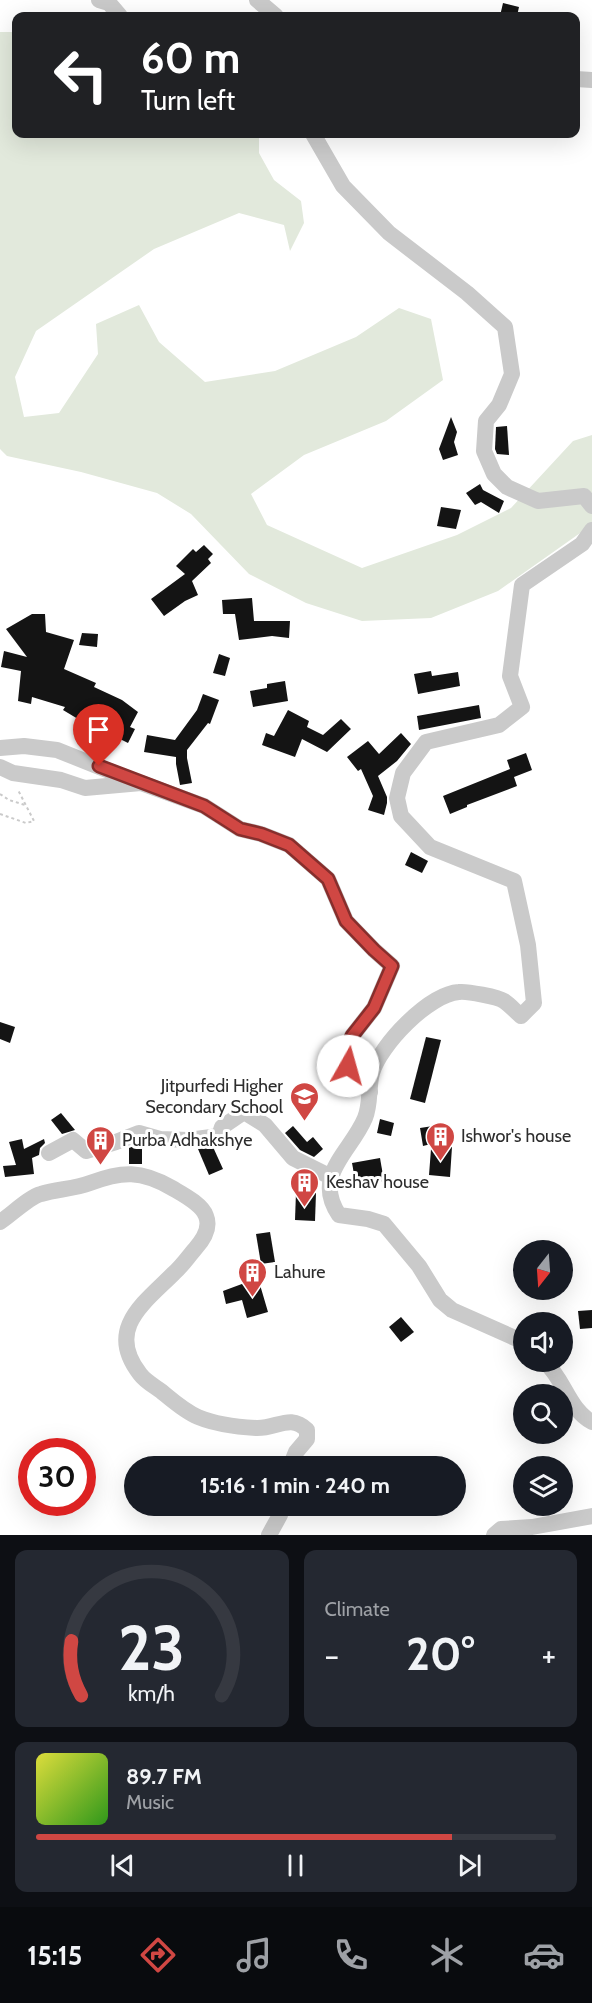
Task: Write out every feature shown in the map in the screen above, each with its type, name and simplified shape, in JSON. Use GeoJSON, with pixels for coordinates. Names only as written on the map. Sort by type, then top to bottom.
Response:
{"type":"FeatureCollection","features":[{"type":"Feature","properties":{"kind":"street"},"geometry":{"type":"LineString","coordinates":[[257,0],[271,12]]}},
{"type":"Feature","properties":{"kind":"street"},"geometry":{"type":"LineString","coordinates":[[106,1],[116,12]]}},
{"type":"Feature","properties":{"kind":"street"},"geometry":{"type":"LineString","coordinates":[[316,138],[343,186],[389,233],[467,293],[505,327],[512,374],[499,405],[486,421],[484,451],[494,474],[507,487],[538,501],[584,496],[592,506]]}},
{"type":"Feature","properties":{"kind":"street"},"geometry":{"type":"LineString","coordinates":[[513,1337],[452,1310],[440,1300],[419,1266],[384,1224],[339,1215],[330,1194],[331,1177],[339,1157],[365,1119],[370,1102],[372,1074],[381,1052],[402,1027],[438,999],[459,992],[501,999],[521,1016],[534,1003],[528,945],[514,881],[430,847],[400,816],[397,798],[403,773],[426,742],[499,725],[522,707],[510,676],[522,585],[582,544],[592,530]]}},
{"type":"Feature","properties":{"kind":"street"},"geometry":{"type":"LineString","coordinates":[[0,748],[24,746],[57,750],[204,806],[240,829],[289,845],[328,879],[346,921],[392,966],[374,1008],[352,1036],[346,1051],[348,1066],[354,1080],[370,1092]]}},
{"type":"Feature","properties":{"kind":"street"},"geometry":{"type":"LineString","coordinates":[[6,770],[61,780],[85,788],[141,783]]}},
{"type":"Feature","properties":{"kind":"street"},"geometry":{"type":"LineString","coordinates":[[49,1153],[73,1140],[86,1151],[139,1133],[160,1139],[188,1140],[219,1136],[222,1127],[244,1112],[265,1125],[293,1158],[331,1177]]}},
{"type":"Feature","properties":{"kind":"street"},"geometry":{"type":"LineString","coordinates":[[0,1222],[38,1194],[81,1186],[119,1173],[153,1177],[196,1204],[206,1215],[208,1226],[203,1240],[175,1273],[137,1310],[129,1323],[125,1337],[129,1358],[141,1376],[180,1407],[199,1417],[258,1428],[274,1427],[288,1421],[300,1423],[307,1430],[307,1439],[294,1456]]}},
{"type":"Feature","properties":{"kind":"street"},"geometry":{"type":"LineString","coordinates":[[553,1372],[584,1418],[592,1422]]}},
{"type":"Feature","properties":{"kind":"street"},"geometry":{"type":"LineString","coordinates":[[269,1535],[279,1516]]}},
{"type":"Feature","properties":{"kind":"street"},"geometry":{"type":"LineString","coordinates":[[494,1535],[501,1529],[532,1527],[592,1516]]}},
{"type":"Feature","properties":{"kind":"path"},"geometry":{"type":"LineString","coordinates":[[0,814],[26,823],[34,821],[6,770]]}},
{"type":"Feature","properties":{"kind":"path"},"geometry":{"type":"LineString","coordinates":[[0,794],[9,800],[25,805]]}},
{"type":"Feature","properties":{"kind":"shaded area"},"geometry":{"type":"Polygon","coordinates":[[[0,32],[12,32],[12,138],[259,138],[259,153],[274,180],[301,201],[304,223],[290,251],[284,225],[239,213],[154,249],[36,331],[15,377],[24,417],[59,413],[98,354],[96,324],[139,305],[159,342],[205,382],[275,371],[356,337],[399,308],[431,319],[443,380],[386,421],[304,455],[251,494],[267,525],[362,568],[457,535],[511,508],[573,441],[592,435],[592,529],[583,531],[498,591],[431,618],[362,621],[306,603],[249,574],[191,514],[157,493],[81,472],[7,456],[0,449],[0,32]]]}},
{"type":"Feature","properties":{"kind":"building"},"geometry":{"type":"Polygon","coordinates":[[[503,3],[519,7],[518,12],[501,12],[503,3]]]}},
{"type":"Feature","properties":{"kind":"building"},"geometry":{"type":"Polygon","coordinates":[[[451,417],[457,432],[454,442],[458,455],[443,460],[439,449],[451,417]]]}},
{"type":"Feature","properties":{"kind":"building"},"geometry":{"type":"Polygon","coordinates":[[[507,426],[509,455],[497,454],[495,449],[496,427],[507,426]]]}},
{"type":"Feature","properties":{"kind":"building"},"geometry":{"type":"Polygon","coordinates":[[[480,484],[483,490],[504,501],[499,513],[481,502],[475,505],[466,493],[480,484]]]}},
{"type":"Feature","properties":{"kind":"building"},"geometry":{"type":"Polygon","coordinates":[[[441,507],[461,510],[456,529],[437,526],[441,507]]]}},
{"type":"Feature","properties":{"kind":"building"},"geometry":{"type":"Polygon","coordinates":[[[204,545],[213,554],[208,559],[211,563],[192,581],[198,595],[164,616],[151,599],[185,574],[176,566],[193,549],[196,552],[204,545]]]}},
{"type":"Feature","properties":{"kind":"building"},"geometry":{"type":"Polygon","coordinates":[[[252,598],[254,621],[290,621],[289,638],[272,636],[239,640],[235,614],[223,614],[222,600],[252,598]]]}},
{"type":"Feature","properties":{"kind":"building"},"geometry":{"type":"Polygon","coordinates":[[[32,614],[45,614],[46,632],[74,640],[64,669],[96,683],[94,687],[122,700],[138,712],[130,727],[135,729],[128,743],[100,729],[98,731],[63,710],[65,707],[32,697],[31,704],[18,701],[21,671],[1,667],[4,651],[27,657],[6,629],[32,614]]]}},
{"type":"Feature","properties":{"kind":"building"},"geometry":{"type":"Polygon","coordinates":[[[82,633],[98,634],[97,647],[79,645],[82,633]]]}},
{"type":"Feature","properties":{"kind":"building"},"geometry":{"type":"Polygon","coordinates":[[[219,654],[230,658],[225,676],[213,673],[219,654]]]}},
{"type":"Feature","properties":{"kind":"building"},"geometry":{"type":"Polygon","coordinates":[[[431,671],[432,676],[458,672],[460,686],[418,694],[414,674],[431,671]]]}},
{"type":"Feature","properties":{"kind":"building"},"geometry":{"type":"Polygon","coordinates":[[[285,681],[288,701],[253,707],[250,691],[267,688],[267,684],[285,681]]]}},
{"type":"Feature","properties":{"kind":"building"},"geometry":{"type":"Polygon","coordinates":[[[203,694],[219,700],[210,724],[208,723],[187,750],[192,783],[180,785],[176,757],[144,752],[147,735],[175,740],[197,710],[203,694]]]}},
{"type":"Feature","properties":{"kind":"building"},"geometry":{"type":"Polygon","coordinates":[[[479,705],[481,718],[419,730],[417,716],[479,705]]]}},
{"type":"Feature","properties":{"kind":"building"},"geometry":{"type":"Polygon","coordinates":[[[288,710],[309,721],[307,727],[323,735],[341,719],[351,729],[327,752],[302,739],[295,757],[262,745],[266,733],[274,736],[288,710]]]}},
{"type":"Feature","properties":{"kind":"building"},"geometry":{"type":"Polygon","coordinates":[[[401,733],[411,744],[397,761],[378,776],[387,797],[384,815],[368,810],[373,796],[361,769],[358,771],[347,757],[368,741],[379,754],[401,733]]]}},
{"type":"Feature","properties":{"kind":"building"},"geometry":{"type":"Polygon","coordinates":[[[526,753],[532,770],[514,777],[517,786],[450,814],[443,796],[510,769],[507,760],[526,753]]]}},
{"type":"Feature","properties":{"kind":"building"},"geometry":{"type":"Polygon","coordinates":[[[411,852],[428,861],[422,873],[405,865],[411,852]]]}},
{"type":"Feature","properties":{"kind":"building"},"geometry":{"type":"Polygon","coordinates":[[[0,1022],[15,1027],[10,1043],[0,1039],[0,1022]]]}},
{"type":"Feature","properties":{"kind":"building"},"geometry":{"type":"Polygon","coordinates":[[[426,1037],[441,1040],[425,1103],[410,1099],[426,1037]]]}},
{"type":"Feature","properties":{"kind":"building"},"geometry":{"type":"Polygon","coordinates":[[[61,1113],[75,1130],[62,1134],[51,1120],[61,1113]]]}},
{"type":"Feature","properties":{"kind":"building"},"geometry":{"type":"Polygon","coordinates":[[[380,1119],[394,1123],[391,1136],[377,1133],[380,1119]]]}},
{"type":"Feature","properties":{"kind":"building"},"geometry":{"type":"Polygon","coordinates":[[[446,1124],[450,1147],[452,1147],[450,1177],[429,1175],[431,1149],[436,1148],[431,1147],[431,1144],[423,1146],[420,1128],[446,1124]]]}},
{"type":"Feature","properties":{"kind":"building"},"geometry":{"type":"Polygon","coordinates":[[[293,1126],[307,1142],[313,1137],[323,1149],[314,1157],[300,1150],[285,1133],[293,1126]]]}},
{"type":"Feature","properties":{"kind":"building"},"geometry":{"type":"Polygon","coordinates":[[[22,1139],[24,1149],[44,1139],[45,1143],[40,1148],[39,1155],[32,1158],[34,1174],[5,1177],[3,1166],[16,1165],[9,1142],[22,1139]]]}},
{"type":"Feature","properties":{"kind":"building"},"geometry":{"type":"Polygon","coordinates":[[[142,1145],[142,1164],[129,1164],[129,1148],[142,1145]]]}},
{"type":"Feature","properties":{"kind":"building"},"geometry":{"type":"Polygon","coordinates":[[[213,1147],[223,1169],[209,1175],[198,1149],[213,1147]]]}},
{"type":"Feature","properties":{"kind":"building"},"geometry":{"type":"Polygon","coordinates":[[[380,1158],[384,1181],[356,1185],[352,1163],[380,1158]]]}},
{"type":"Feature","properties":{"kind":"building","name":"Keshav house"},"geometry":{"type":"Polygon","coordinates":[[[296,1192],[316,1193],[315,1221],[295,1220],[296,1192]]]}},
{"type":"Feature","properties":{"kind":"building"},"geometry":{"type":"Polygon","coordinates":[[[270,1232],[275,1262],[261,1264],[256,1234],[270,1232]]]}},
{"type":"Feature","properties":{"kind":"building","name":"Lahure"},"geometry":{"type":"Polygon","coordinates":[[[258,1278],[268,1312],[247,1318],[242,1300],[226,1304],[223,1291],[258,1278]]]}},
{"type":"Feature","properties":{"kind":"building"},"geometry":{"type":"Polygon","coordinates":[[[592,1310],[592,1328],[580,1329],[578,1311],[592,1310]]]}},
{"type":"Feature","properties":{"kind":"building"},"geometry":{"type":"Polygon","coordinates":[[[401,1317],[414,1332],[401,1342],[389,1327],[401,1317]]]}},
{"type":"Feature","properties":{"kind":"place","name":"Jitpurfedi Higher Secondary School"},"geometry":{"type":"Point","coordinates":[304,1122]}},
{"type":"Feature","properties":{"kind":"place","name":"Ishwor's house"},"geometry":{"type":"Point","coordinates":[440,1162]}},
{"type":"Feature","properties":{"kind":"place","name":"Purba Adhakshye"},"geometry":{"type":"Point","coordinates":[101,1166]}},
{"type":"Feature","properties":{"kind":"place","name":"Keshav house"},"geometry":{"type":"Point","coordinates":[305,1208]}},
{"type":"Feature","properties":{"kind":"place","name":"Lahure"},"geometry":{"type":"Point","coordinates":[253,1298]}},
{"type":"Feature","properties":{"kind":"route"},"geometry":{"type":"LineString","coordinates":[[99,766],[204,806],[240,829],[289,845],[328,879],[346,921],[392,966],[374,1008],[352,1036],[346,1051],[348,1066]]}}]}
